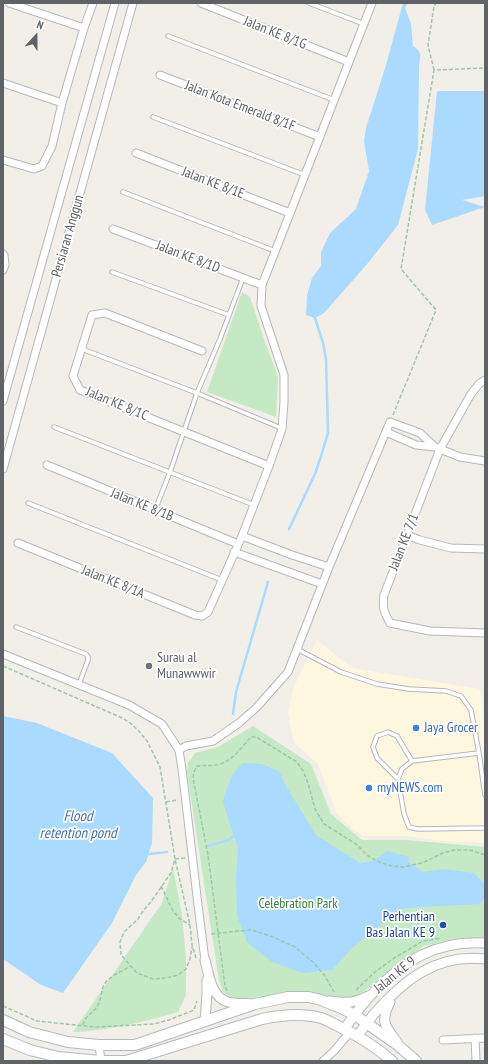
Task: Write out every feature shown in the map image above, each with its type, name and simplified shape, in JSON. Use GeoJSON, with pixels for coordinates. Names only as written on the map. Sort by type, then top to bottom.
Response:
{"type":"FeatureCollection","features":[{"type":"Feature","properties":{"kind":"main road"},"geometry":{"type":"LineString","coordinates":[[3,1020],[29,1032],[68,1042],[99,1046],[135,1044],[255,1004],[288,997],[309,997],[342,1008],[355,1015],[399,1046],[416,1061]]}},
{"type":"Feature","properties":{"kind":"main road"},"geometry":{"type":"LineString","coordinates":[[3,1039],[30,1050],[62,1059],[126,1061],[262,1019],[280,1016],[309,1016],[322,1018],[350,1032],[392,1061]]}},
{"type":"Feature","properties":{"kind":"main road"},"geometry":{"type":"LineString","coordinates":[[205,1020],[219,1028],[228,1029]]}},
{"type":"Feature","properties":{"kind":"street"},"geometry":{"type":"LineString","coordinates":[[9,3],[84,28]]}},
{"type":"Feature","properties":{"kind":"street"},"geometry":{"type":"LineString","coordinates":[[3,160],[34,170],[42,166],[52,146],[62,103],[93,3]]}},
{"type":"Feature","properties":{"kind":"street","name":"Persiaran Anggun"},"geometry":{"type":"LineString","coordinates":[[3,401],[115,3]]}},
{"type":"Feature","properties":{"kind":"street","name":"Persiaran Anggun"},"geometry":{"type":"LineString","coordinates":[[3,469],[133,3]]}},
{"type":"Feature","properties":{"kind":"street","name":"Jalan KE 8/1G"},"geometry":{"type":"LineString","coordinates":[[201,3],[349,62]]}},
{"type":"Feature","properties":{"kind":"street"},"geometry":{"type":"LineString","coordinates":[[222,580],[242,536],[282,429],[284,375],[261,306],[262,285],[372,3]]}},
{"type":"Feature","properties":{"kind":"street","name":"Jalan Kota Emerald 8/1F"},"geometry":{"type":"LineString","coordinates":[[160,75],[320,137]]}},
{"type":"Feature","properties":{"kind":"street"},"geometry":{"type":"LineString","coordinates":[[3,83],[62,103]]}},
{"type":"Feature","properties":{"kind":"street","name":"Jalan KE 8/1E"},"geometry":{"type":"LineString","coordinates":[[136,153],[290,213]]}},
{"type":"Feature","properties":{"kind":"street","name":"Jalan KE 8/1D"},"geometry":{"type":"LineString","coordinates":[[113,229],[262,285]]}},
{"type":"Feature","properties":{"kind":"street"},"geometry":{"type":"LineString","coordinates":[[3,254],[4,267]]}},
{"type":"Feature","properties":{"kind":"street","name":"Jalan KE 8/1C"},"geometry":{"type":"LineString","coordinates":[[202,352],[105,313],[92,315],[73,376],[80,390],[269,466]]}},
{"type":"Feature","properties":{"kind":"street","name":"Jalan KE 7/1"},"geometry":{"type":"LineString","coordinates":[[485,380],[479,384],[471,394],[438,448],[384,595],[383,605],[384,613],[390,623],[430,631],[485,633]]}},
{"type":"Feature","properties":{"kind":"street"},"geometry":{"type":"LineString","coordinates":[[178,750],[186,746],[213,741],[239,723],[256,708],[288,672],[328,567],[390,422],[420,432],[438,448]]}},
{"type":"Feature","properties":{"kind":"street"},"geometry":{"type":"LineString","coordinates":[[386,432],[416,445],[438,448],[460,457],[485,461]]}},
{"type":"Feature","properties":{"kind":"street","name":"Jalan KE 8/1B"},"geometry":{"type":"LineString","coordinates":[[47,465],[238,544]]}},
{"type":"Feature","properties":{"kind":"street"},"geometry":{"type":"LineString","coordinates":[[406,535],[451,548],[485,549]]}},
{"type":"Feature","properties":{"kind":"street"},"geometry":{"type":"LineString","coordinates":[[242,536],[328,567]]}},
{"type":"Feature","properties":{"kind":"street","name":"Jalan KE 8/1A"},"geometry":{"type":"LineString","coordinates":[[18,543],[195,615],[202,616],[208,612],[222,580]]}},
{"type":"Feature","properties":{"kind":"street"},"geometry":{"type":"LineString","coordinates":[[234,552],[322,584]]}},
{"type":"Feature","properties":{"kind":"street"},"geometry":{"type":"LineString","coordinates":[[3,654],[129,705],[162,724],[178,750],[186,799],[202,936],[201,959],[207,994],[205,1020]]}},
{"type":"Feature","properties":{"kind":"street","name":"Jalan KE 9"},"geometry":{"type":"LineString","coordinates":[[350,1032],[355,1015],[370,996],[399,969],[426,952],[448,945],[473,942],[485,943]]}},
{"type":"Feature","properties":{"kind":"street","name":"Jalan KE 9"},"geometry":{"type":"LineString","coordinates":[[350,1032],[368,1023],[373,1015],[404,984],[433,966],[448,961],[467,958],[485,959]]}},
{"type":"Feature","properties":{"kind":"street"},"geometry":{"type":"LineString","coordinates":[[201,959],[212,987],[216,994],[223,1000],[234,1003],[255,1004]]}},
{"type":"Feature","properties":{"kind":"street"},"geometry":{"type":"LineString","coordinates":[[394,994],[385,1011],[384,1024],[399,1046]]}},
{"type":"Feature","properties":{"kind":"street"},"geometry":{"type":"LineString","coordinates":[[321,1000],[357,1002],[370,996]]}},
{"type":"Feature","properties":{"kind":"street"},"geometry":{"type":"LineString","coordinates":[[323,1061],[334,1051],[350,1032]]}},
{"type":"Feature","properties":{"kind":"street"},"geometry":{"type":"LineString","coordinates":[[475,1038],[476,1061]]}},
{"type":"Feature","properties":{"kind":"street"},"geometry":{"type":"LineString","coordinates":[[443,1040],[485,1038]]}},
{"type":"Feature","properties":{"kind":"street"},"geometry":{"type":"LineString","coordinates":[[99,1046],[101,1061]]}},
{"type":"Feature","properties":{"kind":"lane"},"geometry":{"type":"LineString","coordinates":[[309,3],[364,24]]}},
{"type":"Feature","properties":{"kind":"lane"},"geometry":{"type":"LineString","coordinates":[[168,36],[334,100]]}},
{"type":"Feature","properties":{"kind":"lane"},"geometry":{"type":"LineString","coordinates":[[153,117],[305,175]]}},
{"type":"Feature","properties":{"kind":"lane"},"geometry":{"type":"LineString","coordinates":[[123,192],[276,251]]}},
{"type":"Feature","properties":{"kind":"lane"},"geometry":{"type":"LineString","coordinates":[[112,272],[229,315]]}},
{"type":"Feature","properties":{"kind":"lane"},"geometry":{"type":"LineString","coordinates":[[154,510],[170,472],[197,393],[220,339],[243,278]]}},
{"type":"Feature","properties":{"kind":"lane"},"geometry":{"type":"LineString","coordinates":[[82,349],[197,393],[282,429]]}},
{"type":"Feature","properties":{"kind":"lane"},"geometry":{"type":"LineString","coordinates":[[54,427],[254,505]]}},
{"type":"Feature","properties":{"kind":"lane"},"geometry":{"type":"LineString","coordinates":[[28,503],[222,580]]}},
{"type":"Feature","properties":{"kind":"lane"},"geometry":{"type":"LineString","coordinates":[[16,627],[86,654],[88,660],[79,684]]}},
{"type":"Feature","properties":{"kind":"lane"},"geometry":{"type":"LineString","coordinates":[[297,649],[341,672],[377,684],[409,689],[446,691],[461,696],[471,710],[485,795]]}},
{"type":"Feature","properties":{"kind":"lane"},"geometry":{"type":"LineString","coordinates":[[398,780],[377,758],[373,747],[377,736],[388,732],[397,736],[412,760]]}},
{"type":"Feature","properties":{"kind":"lane"},"geometry":{"type":"LineString","coordinates":[[479,753],[412,760],[402,769],[398,780],[404,814],[409,827],[418,829],[485,828]]}},
{"type":"Feature","properties":{"kind":"path"},"geometry":{"type":"LineString","coordinates":[[390,422],[436,310],[401,269],[434,70],[428,45],[434,6],[436,3]]}},
{"type":"Feature","properties":{"kind":"path"},"geometry":{"type":"LineString","coordinates":[[434,70],[485,68]]}},
{"type":"Feature","properties":{"kind":"path"},"geometry":{"type":"LineString","coordinates":[[3,666],[129,722],[147,741],[160,767],[175,859],[190,925],[192,946],[190,959],[186,969],[178,975],[166,978],[153,978],[137,974],[121,955],[120,942],[124,932],[138,919],[170,873],[175,859]]}},
{"type":"Feature","properties":{"kind":"path"},"geometry":{"type":"LineString","coordinates":[[230,994],[226,991],[225,986],[208,855],[194,778],[194,772],[197,766],[204,764],[216,765],[221,763],[232,757],[251,738],[256,737],[297,762],[306,777],[315,808],[324,824],[356,844],[368,856],[379,862],[392,866],[403,867],[422,863],[443,853],[454,850],[470,850],[485,855]]}},
{"type":"Feature","properties":{"kind":"path"},"geometry":{"type":"LineString","coordinates":[[166,802],[186,799]]}},
{"type":"Feature","properties":{"kind":"path"},"geometry":{"type":"LineString","coordinates":[[161,886],[174,911],[180,918],[190,925]]}},
{"type":"Feature","properties":{"kind":"path"},"geometry":{"type":"LineString","coordinates":[[191,937],[252,930],[273,936],[295,947],[313,962],[325,976],[340,1002]]}},
{"type":"Feature","properties":{"kind":"path"},"geometry":{"type":"LineString","coordinates":[[354,993],[376,972],[394,958],[423,940],[446,937]]}},
{"type":"Feature","properties":{"kind":"path"},"geometry":{"type":"LineString","coordinates":[[192,946],[201,959]]}},
{"type":"Feature","properties":{"kind":"path"},"geometry":{"type":"LineString","coordinates":[[83,1025],[87,1017],[100,1002],[104,985],[107,981],[130,966]]}},
{"type":"Feature","properties":{"kind":"path"},"geometry":{"type":"LineString","coordinates":[[3,1006],[37,1021],[95,1027],[154,1024],[194,1010],[199,996]]}},
{"type":"Feature","properties":{"kind":"shaded area"},"geometry":{"type":"Polygon","coordinates":[[[317,640],[352,668],[480,689],[485,730],[485,843],[443,841],[407,836],[363,836],[347,824],[336,812],[318,764],[294,743],[288,714],[293,689],[317,640]]]}},
{"type":"Feature","properties":{"kind":"green space"},"geometry":{"type":"Polygon","coordinates":[[[242,292],[250,297],[278,377],[276,417],[207,392],[242,292]]]}},
{"type":"Feature","properties":{"kind":"green space","name":"Celebration Park"},"geometry":{"type":"Polygon","coordinates":[[[253,726],[311,764],[331,814],[362,840],[407,840],[485,847],[485,940],[454,939],[424,946],[363,992],[350,998],[332,999],[302,994],[236,999],[226,995],[219,981],[187,772],[188,763],[195,753],[218,747],[253,726]]]}},
{"type":"Feature","properties":{"kind":"green space"},"geometry":{"type":"Polygon","coordinates":[[[173,868],[182,915],[186,958],[186,995],[178,1012],[126,1025],[99,1030],[73,1032],[162,903],[173,868]]]}},
{"type":"Feature","properties":{"kind":"water"},"geometry":{"type":"Polygon","coordinates":[[[403,3],[408,3],[405,8],[411,24],[413,46],[420,53],[418,149],[398,225],[368,263],[324,313],[315,318],[306,315],[307,295],[312,278],[321,266],[321,252],[330,233],[356,209],[369,171],[364,141],[366,128],[386,65],[403,3]]]}},
{"type":"Feature","properties":{"kind":"water"},"geometry":{"type":"Polygon","coordinates":[[[485,90],[485,196],[462,200],[485,207],[432,225],[425,210],[437,91],[485,90]]]}},
{"type":"Feature","properties":{"kind":"water","name":"Flood retention pond"},"geometry":{"type":"Polygon","coordinates":[[[3,716],[37,723],[112,753],[153,798],[152,843],[146,862],[136,875],[112,923],[63,993],[41,985],[3,959],[3,716]]]}},
{"type":"Feature","properties":{"kind":"water"},"geometry":{"type":"Polygon","coordinates":[[[243,763],[262,764],[279,771],[286,786],[316,835],[360,863],[375,860],[387,851],[409,857],[408,862],[423,872],[443,869],[474,873],[485,884],[485,897],[480,904],[399,909],[352,948],[332,970],[303,973],[272,962],[247,942],[237,915],[236,880],[238,848],[223,802],[233,774],[243,763]]]}},
{"type":"Feature","properties":{"kind":"waterway"},"geometry":{"type":"LineString","coordinates":[[289,529],[315,474],[328,433],[326,359],[323,343],[315,318]]}},
{"type":"Feature","properties":{"kind":"waterway"},"geometry":{"type":"LineString","coordinates":[[233,714],[236,692],[268,582]]}},
{"type":"Feature","properties":{"kind":"waterway"},"geometry":{"type":"LineString","coordinates":[[208,846],[229,840],[237,833]]}},
{"type":"Feature","properties":{"kind":"waterway"},"geometry":{"type":"LineString","coordinates":[[149,854],[167,852]]}},
{"type":"Feature","properties":{"kind":"place","name":"Surau al Munawwwir"},"geometry":{"type":"Point","coordinates":[149,666]}},
{"type":"Feature","properties":{"kind":"place","name":"Jaya Grocer"},"geometry":{"type":"Point","coordinates":[416,728]}},
{"type":"Feature","properties":{"kind":"place","name":"myNEWS.com"},"geometry":{"type":"Point","coordinates":[369,788]}},
{"type":"Feature","properties":{"kind":"place","name":"Perhentian Bas Jalan KE 9"},"geometry":{"type":"Point","coordinates":[443,925]}}]}
